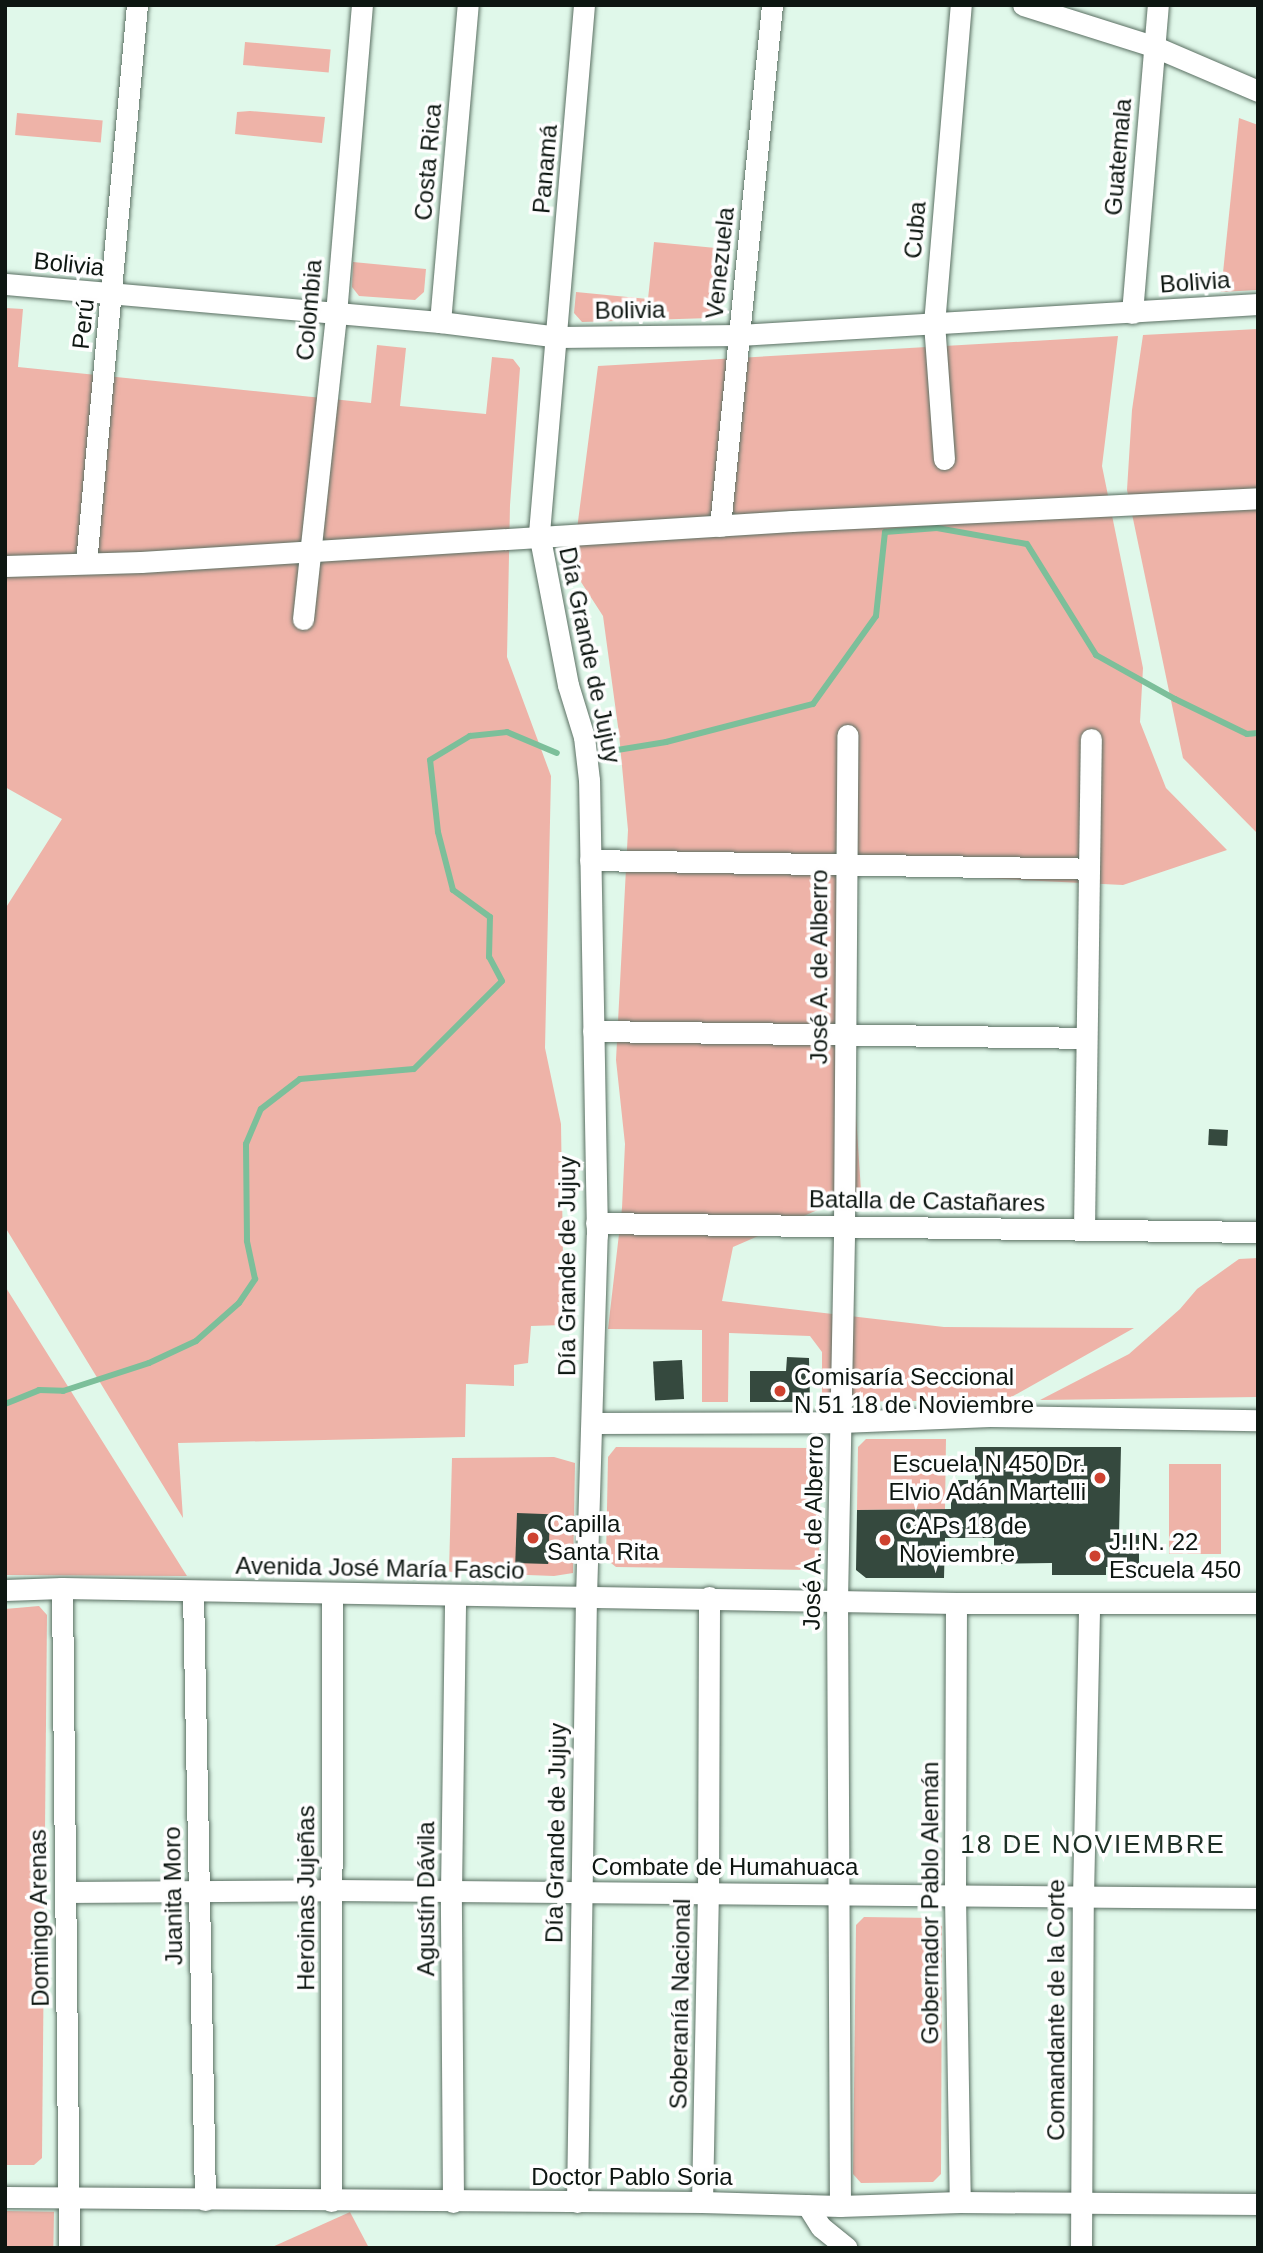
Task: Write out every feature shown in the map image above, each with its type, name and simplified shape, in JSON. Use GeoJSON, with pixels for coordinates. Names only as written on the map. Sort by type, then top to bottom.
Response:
{"type":"FeatureCollection","features":[{"type":"Feature","properties":{"kind":"street","name":"Perú"},"geometry":{"type":"LineString","coordinates":[[86,564],[113,295],[137,5]]}},
{"type":"Feature","properties":{"kind":"street","name":"Colombia"},"geometry":{"type":"LineString","coordinates":[[303,619],[335,314],[362,5]]}},
{"type":"Feature","properties":{"kind":"street","name":"Costa Rica"},"geometry":{"type":"LineString","coordinates":[[440,323],[468,5]]}},
{"type":"Feature","properties":{"kind":"street","name":"Panamá"},"geometry":{"type":"LineString","coordinates":[[558,337],[584,5]]}},
{"type":"Feature","properties":{"kind":"street","name":"Venezuela"},"geometry":{"type":"LineString","coordinates":[[720,526],[772,5]]}},
{"type":"Feature","properties":{"kind":"street","name":"Cuba"},"geometry":{"type":"LineString","coordinates":[[944,459],[934,324],[961,5]]}},
{"type":"Feature","properties":{"kind":"street"},"geometry":{"type":"LineString","coordinates":[[1023,5],[1153,46],[1258,91]]}},
{"type":"Feature","properties":{"kind":"street","name":"Guatemala"},"geometry":{"type":"LineString","coordinates":[[1132,313],[1158,5]]}},
{"type":"Feature","properties":{"kind":"street","name":"Bolivia"},"geometry":{"type":"LineString","coordinates":[[5,284],[440,323],[558,337],[739,335],[1258,304]]}},
{"type":"Feature","properties":{"kind":"street","name":"Día Grande de Jujuy"},"geometry":{"type":"LineString","coordinates":[[558,337],[540,537],[568,685],[584,737],[590,860],[596,1223],[586,1597],[577,2202]]}},
{"type":"Feature","properties":{"kind":"street"},"geometry":{"type":"LineString","coordinates":[[5,566],[86,564],[720,526],[1258,498]]}},
{"type":"Feature","properties":{"kind":"street","name":"José A. de Alberro"},"geometry":{"type":"LineString","coordinates":[[840,2206],[837,1601],[844,1226],[847,735]]}},
{"type":"Feature","properties":{"kind":"street"},"geometry":{"type":"LineString","coordinates":[[1084,1230],[1091,739]]}},
{"type":"Feature","properties":{"kind":"street"},"geometry":{"type":"LineString","coordinates":[[590,860],[1089,869]]}},
{"type":"Feature","properties":{"kind":"street"},"geometry":{"type":"LineString","coordinates":[[593,1031],[1087,1038]]}},
{"type":"Feature","properties":{"kind":"street","name":"Batalla de Castañares"},"geometry":{"type":"LineString","coordinates":[[596,1223],[1258,1232]]}},
{"type":"Feature","properties":{"kind":"street"},"geometry":{"type":"LineString","coordinates":[[592,1423],[841,1422],[990,1416],[1258,1419]]}},
{"type":"Feature","properties":{"kind":"street","name":"Avenida José María Fascio"},"geometry":{"type":"LineString","coordinates":[[5,1590],[62,1588],[455,1597],[709,1597],[956,1603],[1258,1603]]}},
{"type":"Feature","properties":{"kind":"street","name":"Domingo Arenas"},"geometry":{"type":"LineString","coordinates":[[62,1588],[69,2248]]}},
{"type":"Feature","properties":{"kind":"street","name":"Juanita Moro"},"geometry":{"type":"LineString","coordinates":[[193,1591],[205,2200]]}},
{"type":"Feature","properties":{"kind":"street","name":"Heroinas Jujeñas"},"geometry":{"type":"LineString","coordinates":[[331,2201],[332,1594]]}},
{"type":"Feature","properties":{"kind":"street","name":"Agustín Dávila"},"geometry":{"type":"LineString","coordinates":[[453,2202],[451,1892],[455,1597]]}},
{"type":"Feature","properties":{"kind":"street","name":"Soberanía Nacional"},"geometry":{"type":"LineString","coordinates":[[702,2202],[708,1896],[709,1597]]}},
{"type":"Feature","properties":{"kind":"street","name":"Gobernador Pablo Alemán"},"geometry":{"type":"LineString","coordinates":[[956,1603],[955,1896],[960,2202]]}},
{"type":"Feature","properties":{"kind":"street","name":"Comandante de la Corte"},"geometry":{"type":"LineString","coordinates":[[1081,2248],[1083,1897],[1089,1604]]}},
{"type":"Feature","properties":{"kind":"street","name":"Combate de Humahuaca"},"geometry":{"type":"LineString","coordinates":[[65,1892],[332,1890],[708,1896],[839,1893],[1258,1898]]}},
{"type":"Feature","properties":{"kind":"street","name":"Doctor Pablo Soria"},"geometry":{"type":"LineString","coordinates":[[5,2197],[702,2202],[840,2206],[960,2202],[1258,2204]]}},
{"type":"Feature","properties":{"kind":"street"},"geometry":{"type":"LineString","coordinates":[[807,2205],[821,2227],[848,2248]]}},
{"type":"Feature","properties":{"kind":"shaded area"},"geometry":{"type":"Polygon","coordinates":[[[245,42],[331,49],[329,72],[243,65],[245,42]]]}},
{"type":"Feature","properties":{"kind":"shaded area"},"geometry":{"type":"Polygon","coordinates":[[[237,112],[325,117],[322,143],[235,134],[237,112]]]}},
{"type":"Feature","properties":{"kind":"shaded area"},"geometry":{"type":"Polygon","coordinates":[[[17,113],[103,120],[101,142],[15,135],[17,113]]]}},
{"type":"Feature","properties":{"kind":"shaded area"},"geometry":{"type":"Polygon","coordinates":[[[1239,118],[1258,125],[1258,290],[1221,292],[1239,118]]]}},
{"type":"Feature","properties":{"kind":"shaded area"},"geometry":{"type":"Polygon","coordinates":[[[654,242],[726,249],[720,310],[711,318],[582,322],[574,313],[576,292],[648,299],[654,242]]]}},
{"type":"Feature","properties":{"kind":"shaded area"},"geometry":{"type":"Polygon","coordinates":[[[353,262],[426,269],[424,292],[415,300],[359,296],[352,287],[353,262]]]}},
{"type":"Feature","properties":{"kind":"shaded area"},"geometry":{"type":"Polygon","coordinates":[[[5,308],[23,309],[18,367],[371,403],[377,345],[406,348],[400,406],[486,414],[492,357],[513,359],[520,368],[510,505],[507,657],[551,776],[545,1048],[561,1124],[564,1325],[531,1326],[528,1363],[514,1365],[514,1386],[466,1384],[465,1437],[178,1443],[183,1518],[5,1227],[5,909],[62,819],[5,787],[5,308]]]}},
{"type":"Feature","properties":{"kind":"shaded area"},"geometry":{"type":"Polygon","coordinates":[[[1258,329],[1258,834],[1183,758],[1127,490],[1132,410],[1143,335],[1258,329]]]}},
{"type":"Feature","properties":{"kind":"shaded area"},"geometry":{"type":"Polygon","coordinates":[[[1118,336],[1102,466],[1143,668],[1140,722],[1166,788],[1227,850],[1123,885],[840,871],[861,1191],[733,1247],[722,1301],[944,1327],[1134,1328],[1006,1400],[822,1402],[822,1352],[810,1336],[729,1333],[728,1402],[702,1402],[702,1330],[608,1329],[622,1208],[625,1144],[616,1060],[628,830],[619,734],[603,616],[572,568],[598,366],[1118,336]]]}},
{"type":"Feature","properties":{"kind":"shaded area"},"geometry":{"type":"Polygon","coordinates":[[[1258,1258],[1258,1397],[1040,1400],[1129,1354],[1180,1309],[1197,1289],[1239,1259],[1258,1258]]]}},
{"type":"Feature","properties":{"kind":"shaded area"},"geometry":{"type":"Polygon","coordinates":[[[5,1286],[8,1291],[187,1576],[5,1575],[5,1286]]]}},
{"type":"Feature","properties":{"kind":"shaded area"},"geometry":{"type":"Polygon","coordinates":[[[866,1439],[946,1439],[945,1509],[857,1510],[858,1447],[866,1439]]]}},
{"type":"Feature","properties":{"kind":"shaded area"},"geometry":{"type":"Polygon","coordinates":[[[616,1447],[813,1448],[821,1457],[819,1561],[810,1570],[616,1567],[606,1559],[608,1457],[616,1447]]]}},
{"type":"Feature","properties":{"kind":"shaded area"},"geometry":{"type":"Polygon","coordinates":[[[554,1457],[575,1463],[573,1573],[554,1576],[449,1572],[452,1458],[554,1457]]]}},
{"type":"Feature","properties":{"kind":"shaded area"},"geometry":{"type":"Polygon","coordinates":[[[1169,1464],[1221,1464],[1221,1554],[1169,1554],[1169,1464]]]}},
{"type":"Feature","properties":{"kind":"shaded area"},"geometry":{"type":"Polygon","coordinates":[[[39,1606],[47,1615],[42,2158],[34,2165],[5,2165],[5,1609],[39,1606]]]}},
{"type":"Feature","properties":{"kind":"shaded area"},"geometry":{"type":"Polygon","coordinates":[[[864,1917],[933,1918],[942,1926],[941,2174],[933,2182],[861,2183],[853,2174],[856,1925],[864,1917]]]}},
{"type":"Feature","properties":{"kind":"shaded area"},"geometry":{"type":"Polygon","coordinates":[[[5,2211],[54,2212],[53,2248],[5,2248],[5,2211]]]}},
{"type":"Feature","properties":{"kind":"shaded area"},"geometry":{"type":"Polygon","coordinates":[[[350,2212],[369,2248],[270,2248],[350,2212]]]}},
{"type":"Feature","properties":{"kind":"building"},"geometry":{"type":"Polygon","coordinates":[[[1209,1129],[1228,1130],[1227,1146],[1208,1145],[1209,1129]]]}},
{"type":"Feature","properties":{"kind":"building","name":"Comisaría Seccional N 51 18 de Noviembre"},"geometry":{"type":"Polygon","coordinates":[[[787,1357],[809,1358],[810,1402],[750,1402],[750,1371],[786,1371],[787,1357]]]}},
{"type":"Feature","properties":{"kind":"building"},"geometry":{"type":"Polygon","coordinates":[[[682,1360],[684,1399],[655,1400],[653,1362],[682,1360]]]}},
{"type":"Feature","properties":{"kind":"building"},"geometry":{"type":"Polygon","coordinates":[[[975,1447],[1121,1447],[1119,1535],[1139,1535],[1139,1567],[1106,1567],[1106,1575],[1052,1575],[1052,1563],[994,1564],[994,1538],[945,1538],[944,1578],[866,1578],[856,1570],[857,1510],[951,1509],[951,1480],[975,1480],[975,1447]]]}},
{"type":"Feature","properties":{"kind":"building","name":"Capilla Santa Rita"},"geometry":{"type":"Polygon","coordinates":[[[517,1513],[550,1514],[548,1564],[515,1563],[517,1513]]]}},
{"type":"Feature","properties":{"kind":"waterway"},"geometry":{"type":"LineString","coordinates":[[611,751],[666,742],[813,704],[876,616],[885,532],[937,528],[1027,544],[1096,655],[1175,699],[1247,734],[1258,733]]}},
{"type":"Feature","properties":{"kind":"waterway"},"geometry":{"type":"LineString","coordinates":[[5,1404],[39,1390],[63,1391],[149,1363],[196,1341],[239,1303],[255,1279],[247,1241],[246,1144],[261,1109],[300,1079],[414,1069],[502,981],[489,957],[490,917],[453,890],[438,832],[430,760],[470,736],[507,732],[557,753]]}},
{"type":"Feature","properties":{"kind":"place","name":"Comisaría Seccional N 51 18 de Noviembre"},"geometry":{"type":"Point","coordinates":[780,1391]}},
{"type":"Feature","properties":{"kind":"place","name":"Escuela N 450 Dr. Elvio Adán Martelli"},"geometry":{"type":"Point","coordinates":[1100,1478]}},
{"type":"Feature","properties":{"kind":"place","name":"Capilla Santa Rita"},"geometry":{"type":"Point","coordinates":[533,1538]}},
{"type":"Feature","properties":{"kind":"place","name":"CAPs 18 de Noviembre"},"geometry":{"type":"Point","coordinates":[885,1540]}},
{"type":"Feature","properties":{"kind":"place","name":"J.I.N. 22 Escuela 450"},"geometry":{"type":"Point","coordinates":[1095,1556]}},
{"type":"Feature","properties":{"kind":"district","name":"18 DE NOVIEMBRE"},"geometry":{"type":"Point","coordinates":[1093,1845]}}]}
